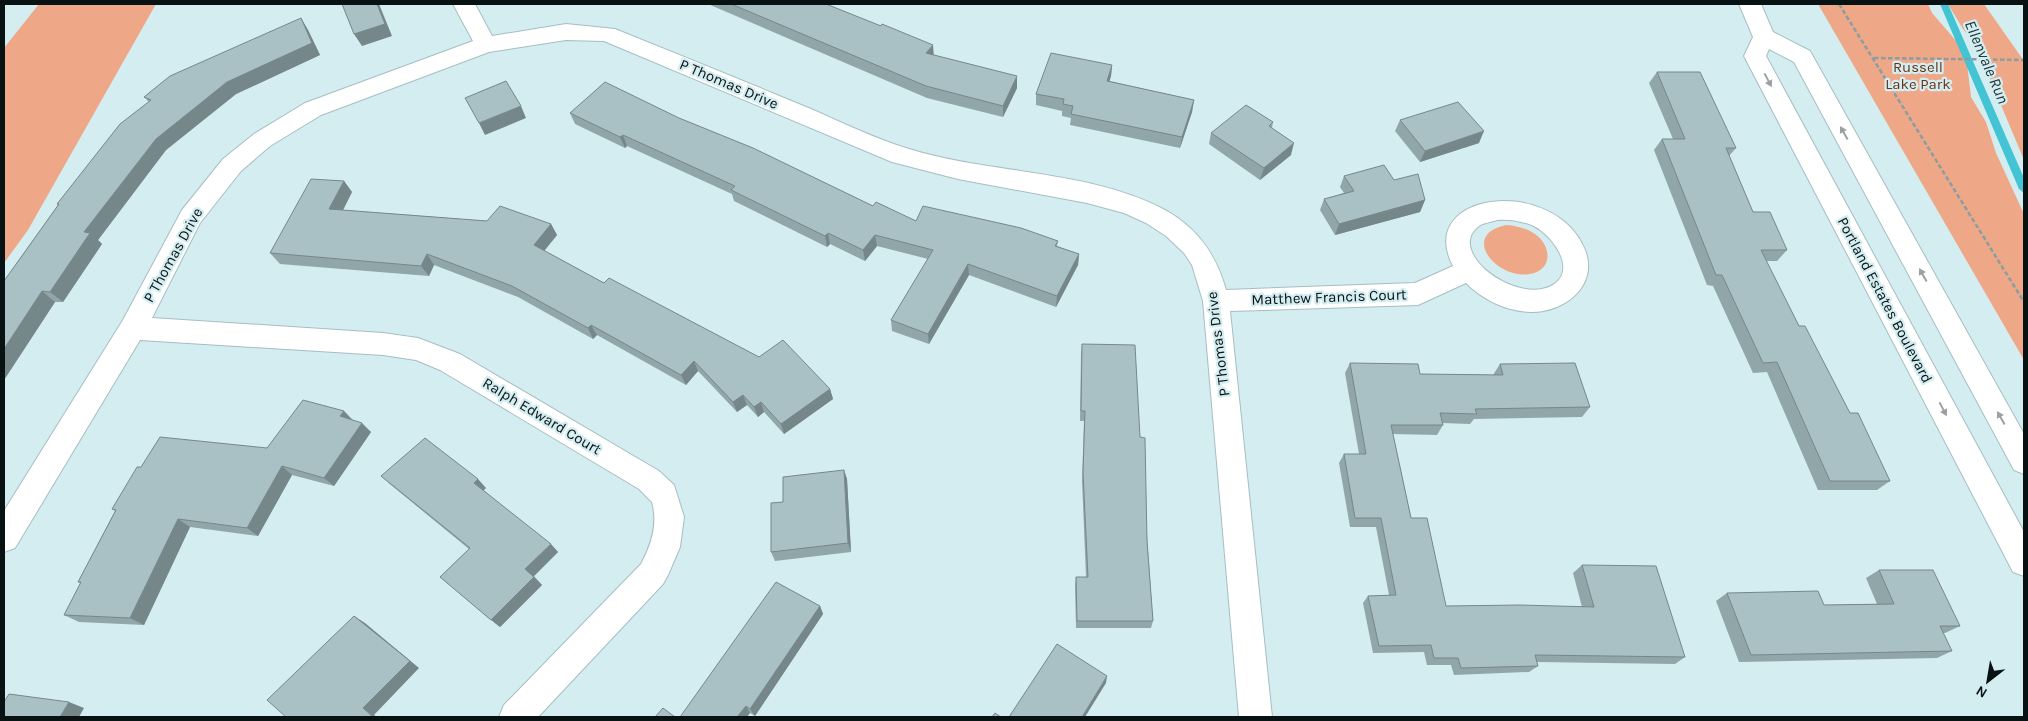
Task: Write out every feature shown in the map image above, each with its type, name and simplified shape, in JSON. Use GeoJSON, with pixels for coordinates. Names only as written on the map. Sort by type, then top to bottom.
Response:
{"type":"FeatureCollection","features":[{"type":"Feature","properties":{"kind":"street"},"geometry":{"type":"LineString","coordinates":[[464,4],[486,45]]}},
{"type":"Feature","properties":{"kind":"street"},"geometry":{"type":"LineString","coordinates":[[1750,4],[1764,37],[1802,57],[2024,461]]}},
{"type":"Feature","properties":{"kind":"street","name":"P Thomas Drive"},"geometry":{"type":"LineString","coordinates":[[4,538],[132,328],[191,217],[232,165],[262,140],[313,109],[486,45],[566,32],[607,34],[901,156],[945,168],[1112,198],[1142,210],[1174,229],[1194,246],[1206,265],[1216,301],[1255,717]]}},
{"type":"Feature","properties":{"kind":"street","name":"Portland Estates Boulevard"},"geometry":{"type":"LineString","coordinates":[[1764,37],[1755,56],[2024,562]]}},
{"type":"Feature","properties":{"kind":"street"},"geometry":{"type":"LineString","coordinates":[[1495,210],[1522,212],[1550,224],[1569,243],[1576,266],[1573,280],[1563,291],[1556,296],[1539,300],[1519,300],[1499,294],[1481,284],[1467,271],[1457,249],[1461,228],[1478,214],[1495,210]]}},
{"type":"Feature","properties":{"kind":"street","name":"Matthew Francis Court"},"geometry":{"type":"LineString","coordinates":[[1216,301],[1418,294],[1467,271]]}},
{"type":"Feature","properties":{"kind":"street","name":"Ralph Edward Court"},"geometry":{"type":"LineString","coordinates":[[132,328],[383,344],[418,349],[450,362],[608,455],[649,480],[665,496],[670,514],[669,532],[663,556],[652,574],[516,717]]}},
{"type":"Feature","properties":{"kind":"path"},"geometry":{"type":"LineString","coordinates":[[1840,4],[2024,302]]}},
{"type":"Feature","properties":{"kind":"path"},"geometry":{"type":"LineString","coordinates":[[1874,58],[1950,57],[2024,60]]}},
{"type":"Feature","properties":{"kind":"green space"},"geometry":{"type":"Polygon","coordinates":[[[39,4],[156,4],[28,230],[4,263],[4,48],[39,4]]]}},
{"type":"Feature","properties":{"kind":"green space","name":"Russell Lake Park"},"geometry":{"type":"Polygon","coordinates":[[[1818,4],[1928,4],[1932,13],[1958,43],[1967,63],[1971,97],[1986,122],[1996,153],[2024,214],[2024,360],[1818,4]]]}},
{"type":"Feature","properties":{"kind":"green space","name":"Russell Lake Park"},"geometry":{"type":"Polygon","coordinates":[[[1948,4],[1984,4],[2024,61],[2024,160],[1975,43],[1963,29],[1948,4]]]}},
{"type":"Feature","properties":{"kind":"green space"},"geometry":{"type":"Polygon","coordinates":[[[1506,225],[1525,229],[1541,239],[1545,245],[1548,257],[1543,268],[1538,272],[1518,274],[1496,264],[1488,256],[1484,246],[1485,238],[1492,230],[1506,225]]]}},
{"type":"Feature","properties":{"kind":"building"},"geometry":{"type":"Polygon","coordinates":[[[342,4],[377,4],[385,24],[354,34],[342,4]]]}},
{"type":"Feature","properties":{"kind":"building"},"geometry":{"type":"Polygon","coordinates":[[[731,4],[826,4],[933,45],[926,53],[1017,76],[1003,106],[926,86],[731,4]]]}},
{"type":"Feature","properties":{"kind":"building"},"geometry":{"type":"Polygon","coordinates":[[[301,18],[312,43],[227,82],[156,139],[84,232],[90,233],[50,292],[42,291],[4,349],[4,281],[59,204],[57,204],[120,124],[151,100],[144,97],[170,76],[301,18]]]}},
{"type":"Feature","properties":{"kind":"building"},"geometry":{"type":"Polygon","coordinates":[[[1051,53],[1112,65],[1107,81],[1194,100],[1182,137],[1071,114],[1073,106],[1063,104],[1064,99],[1036,94],[1051,53]]]}},
{"type":"Feature","properties":{"kind":"building"},"geometry":{"type":"Polygon","coordinates":[[[1657,72],[1700,72],[1736,148],[1726,148],[1753,212],[1770,212],[1787,250],[1761,250],[1799,326],[1805,326],[1850,413],[1858,413],[1890,481],[1830,481],[1777,362],[1763,363],[1722,275],[1716,275],[1662,139],[1685,139],[1657,72]]]}},
{"type":"Feature","properties":{"kind":"building"},"geometry":{"type":"Polygon","coordinates":[[[506,81],[521,106],[479,123],[465,98],[506,81]]]}},
{"type":"Feature","properties":{"kind":"building"},"geometry":{"type":"Polygon","coordinates":[[[605,82],[679,118],[753,148],[873,206],[876,202],[916,221],[923,206],[1021,228],[1058,241],[1055,246],[1079,254],[1057,296],[968,264],[928,334],[891,320],[933,250],[875,235],[863,250],[828,233],[825,236],[731,190],[735,186],[623,135],[620,137],[570,113],[605,82]]]}},
{"type":"Feature","properties":{"kind":"building"},"geometry":{"type":"Polygon","coordinates":[[[1458,102],[1484,131],[1425,151],[1400,120],[1458,102]]]}},
{"type":"Feature","properties":{"kind":"building"},"geometry":{"type":"Polygon","coordinates":[[[1246,105],[1273,122],[1269,126],[1294,143],[1264,168],[1211,133],[1246,105]]]}},
{"type":"Feature","properties":{"kind":"building"},"geometry":{"type":"Polygon","coordinates":[[[1384,165],[1394,180],[1418,174],[1425,200],[1339,224],[1324,199],[1354,191],[1344,176],[1384,165]]]}},
{"type":"Feature","properties":{"kind":"building"},"geometry":{"type":"Polygon","coordinates":[[[311,179],[344,181],[329,209],[487,221],[500,206],[551,224],[534,245],[604,283],[609,278],[759,357],[783,340],[830,389],[781,424],[761,402],[754,407],[743,395],[733,402],[694,361],[681,375],[591,325],[588,328],[512,286],[427,254],[421,266],[270,253],[311,179]]]}},
{"type":"Feature","properties":{"kind":"building"},"geometry":{"type":"Polygon","coordinates":[[[1082,344],[1135,345],[1140,437],[1145,438],[1147,541],[1153,621],[1077,621],[1076,577],[1088,577],[1083,472],[1085,411],[1081,411],[1082,344]]]}},
{"type":"Feature","properties":{"kind":"building"},"geometry":{"type":"Polygon","coordinates":[[[1350,363],[1418,364],[1420,374],[1503,375],[1500,364],[1575,363],[1590,407],[1475,409],[1477,414],[1440,413],[1443,425],[1391,425],[1411,518],[1427,518],[1446,606],[1594,607],[1582,565],[1656,566],[1685,657],[1535,655],[1538,666],[1461,668],[1458,658],[1434,658],[1431,645],[1379,646],[1368,596],[1396,595],[1381,518],[1355,518],[1344,454],[1366,454],[1350,363]]]}},
{"type":"Feature","properties":{"kind":"building"},"geometry":{"type":"Polygon","coordinates":[[[303,400],[344,411],[340,416],[362,423],[324,478],[282,466],[247,528],[178,519],[130,618],[64,615],[81,582],[78,582],[116,510],[112,509],[137,467],[141,467],[160,437],[267,448],[303,400]]]}},
{"type":"Feature","properties":{"kind":"building"},"geometry":{"type":"Polygon","coordinates":[[[425,438],[478,479],[474,483],[551,544],[525,569],[534,577],[491,620],[440,577],[470,548],[381,476],[425,438]]]}},
{"type":"Feature","properties":{"kind":"building"},"geometry":{"type":"Polygon","coordinates":[[[844,470],[848,543],[771,552],[771,503],[783,502],[783,477],[844,470]]]}},
{"type":"Feature","properties":{"kind":"building"},"geometry":{"type":"Polygon","coordinates":[[[1879,570],[1933,570],[1960,626],[1940,626],[1952,651],[1751,655],[1727,593],[1818,591],[1824,605],[1894,604],[1879,570]]]}},
{"type":"Feature","properties":{"kind":"building"},"geometry":{"type":"Polygon","coordinates":[[[776,582],[820,606],[750,709],[746,706],[737,717],[680,717],[776,582]]]}},
{"type":"Feature","properties":{"kind":"building"},"geometry":{"type":"Polygon","coordinates":[[[354,616],[410,661],[363,708],[373,717],[286,717],[267,700],[354,616]]]}},
{"type":"Feature","properties":{"kind":"building"},"geometry":{"type":"Polygon","coordinates":[[[1057,644],[1107,676],[1082,717],[1009,717],[1057,644]]]}},
{"type":"Feature","properties":{"kind":"building"},"geometry":{"type":"Polygon","coordinates":[[[9,694],[69,702],[60,717],[4,717],[4,702],[9,694]]]}},
{"type":"Feature","properties":{"kind":"building"},"geometry":{"type":"Polygon","coordinates":[[[663,708],[675,717],[655,717],[663,708]]]}},
{"type":"Feature","properties":{"kind":"building"},"geometry":{"type":"Polygon","coordinates":[[[995,713],[1001,717],[992,717],[995,713]]]}},
{"type":"Feature","properties":{"kind":"waterway","name":"Ellenvale Run"},"geometry":{"type":"LineString","coordinates":[[1944,4],[2024,189]]}}]}
